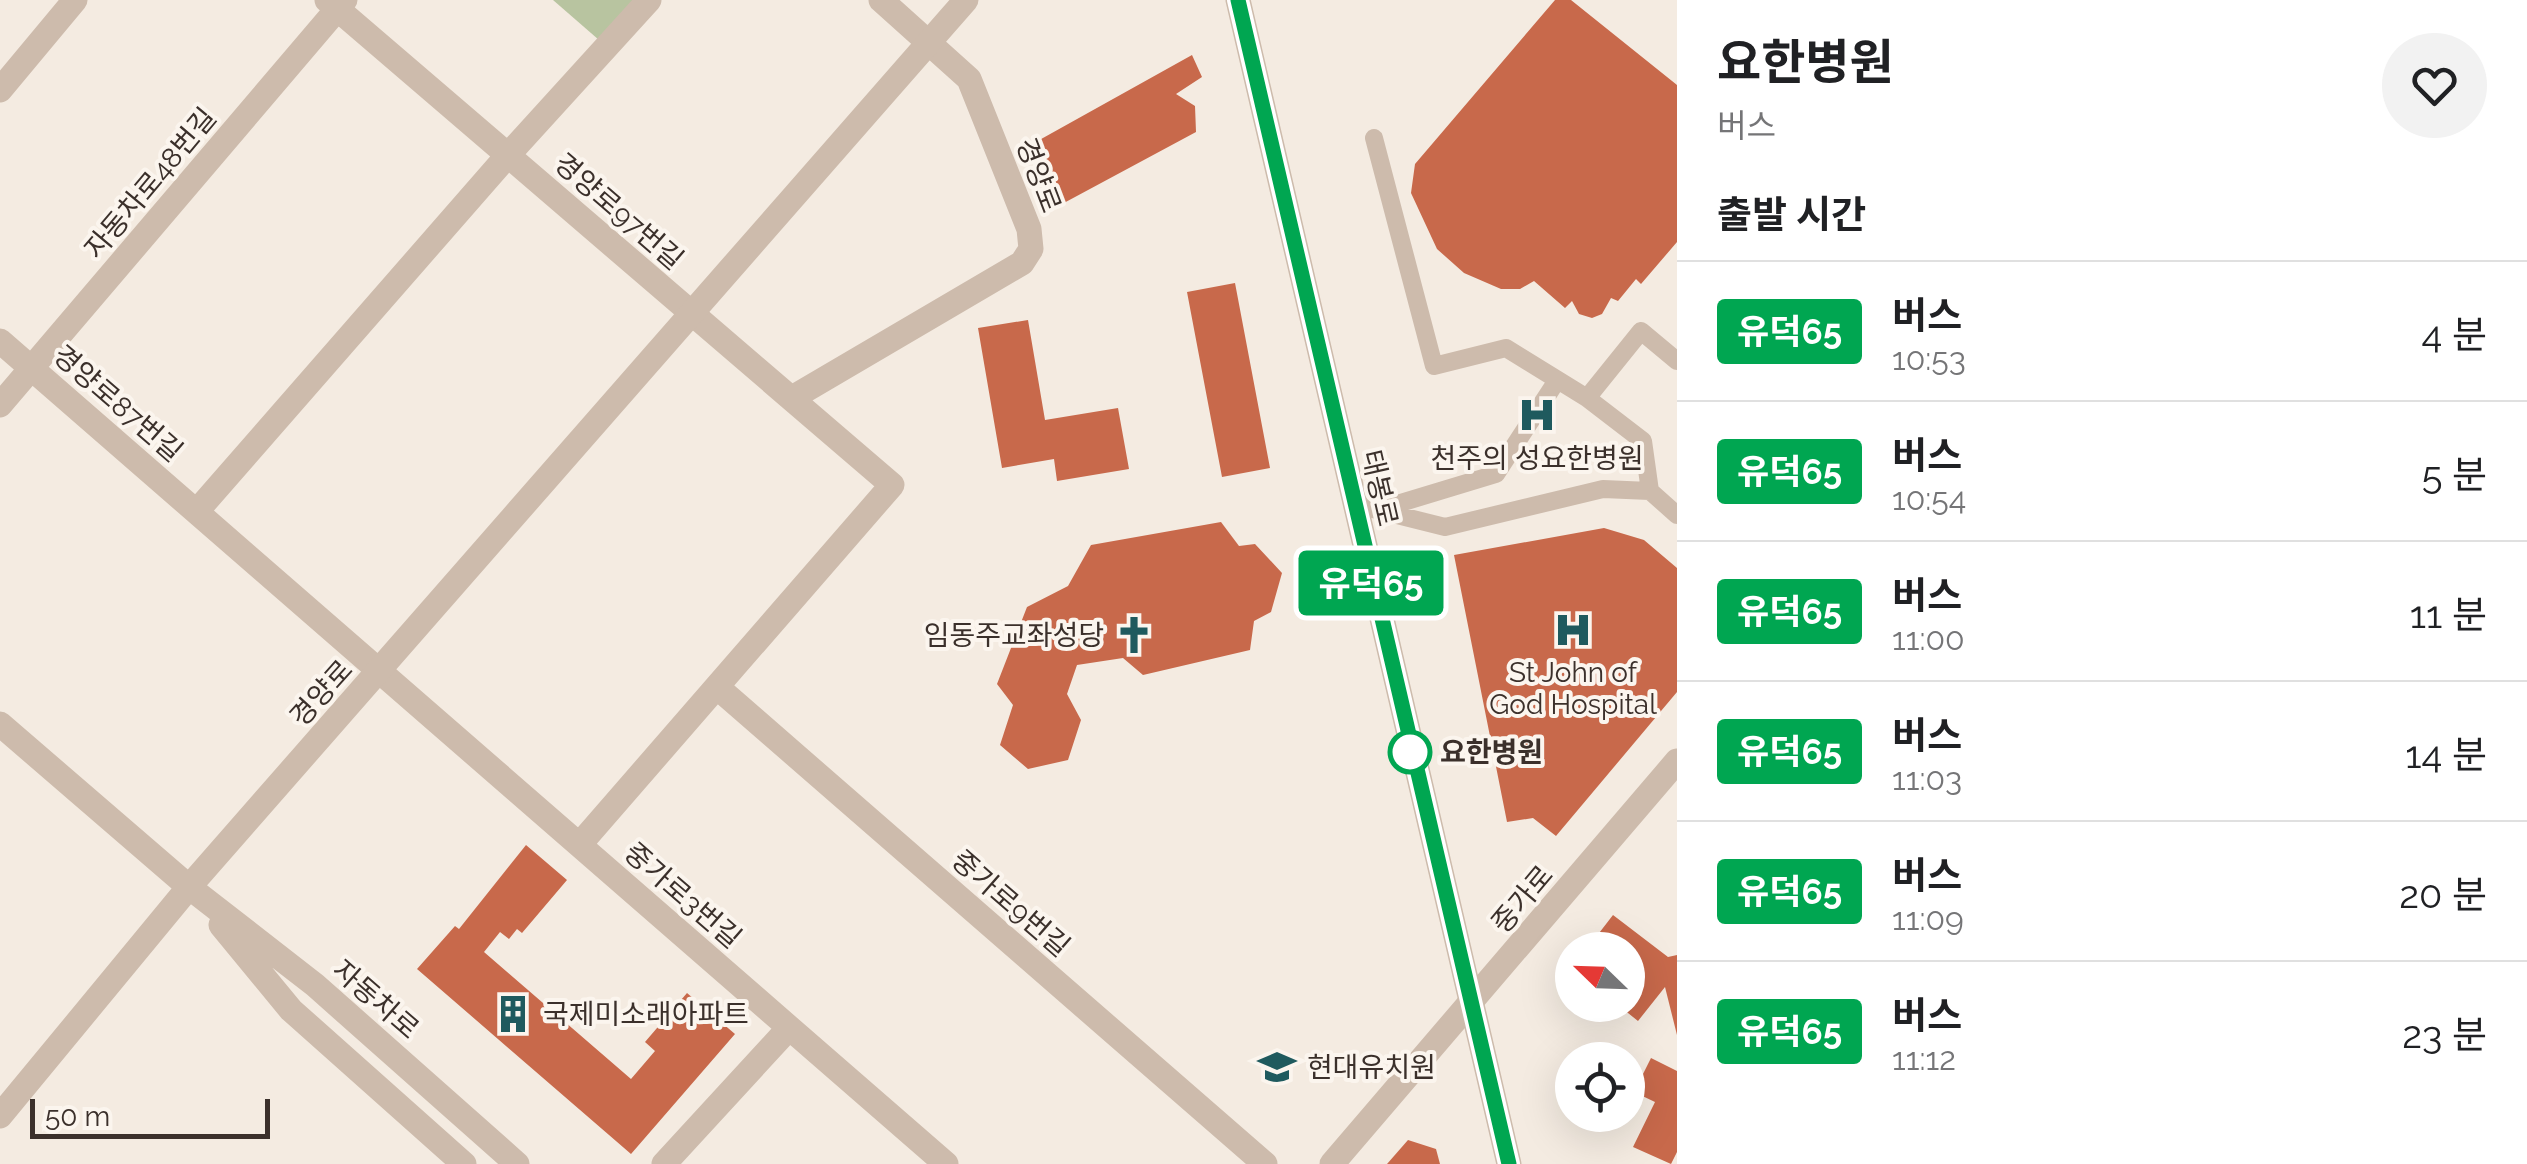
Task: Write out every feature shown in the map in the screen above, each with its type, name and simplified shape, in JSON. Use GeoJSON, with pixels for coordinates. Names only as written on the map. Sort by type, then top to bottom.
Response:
{"type":"FeatureCollection","features":[{"type":"Feature","properties":{"kind":"street"},"geometry":{"type":"LineString","coordinates":[[0,90],[75,0]]}},
{"type":"Feature","properties":{"kind":"street","name":"경양로97번길"},"geometry":{"type":"LineString","coordinates":[[197,511],[508,154],[649,0]]}},
{"type":"Feature","properties":{"kind":"street"},"geometry":{"type":"LineString","coordinates":[[881,0],[929,42]]}},
{"type":"Feature","properties":{"kind":"street","name":"경양로"},"geometry":{"type":"LineString","coordinates":[[0,1116],[188,887],[966,0]]}},
{"type":"Feature","properties":{"kind":"street","name":"태봉로"},"geometry":{"type":"LineString","coordinates":[[1238,0],[1365,507],[1470,1006],[1509,1164]]}},
{"type":"Feature","properties":{"kind":"street","name":"경양로97번길"},"geometry":{"type":"LineString","coordinates":[[336,3],[692,312]]}},
{"type":"Feature","properties":{"kind":"street","name":"자동차로48번길"},"geometry":{"type":"LineString","coordinates":[[0,405],[336,3]]}},
{"type":"Feature","properties":{"kind":"street","name":"경양로"},"geometry":{"type":"LineString","coordinates":[[792,398],[1022,263],[1031,249],[1030,229],[969,79],[929,42]]}},
{"type":"Feature","properties":{"kind":"street"},"geometry":{"type":"LineString","coordinates":[[580,844],[892,485],[692,312]]}},
{"type":"Feature","properties":{"kind":"street","name":"경양로87번길"},"geometry":{"type":"LineString","coordinates":[[0,341],[382,670]]}},
{"type":"Feature","properties":{"kind":"street","name":"중가로3번길"},"geometry":{"type":"LineString","coordinates":[[382,670],[946,1164]]}},
{"type":"Feature","properties":{"kind":"street","name":"중가로9번길"},"geometry":{"type":"LineString","coordinates":[[717,686],[1265,1164]]}},
{"type":"Feature","properties":{"kind":"street","name":"자동차로"},"geometry":{"type":"LineString","coordinates":[[0,724],[188,887],[315,985],[517,1164]]}},
{"type":"Feature","properties":{"kind":"street","name":"중가로"},"geometry":{"type":"LineString","coordinates":[[1332,1164],[1677,762]]}},
{"type":"Feature","properties":{"kind":"street","name":"자동차로"},"geometry":{"type":"LineString","coordinates":[[188,887],[291,1010],[459,1162]]}},
{"type":"Feature","properties":{"kind":"street"},"geometry":{"type":"LineString","coordinates":[[664,1164],[789,1028]]}},
{"type":"Feature","properties":{"kind":"lane"},"geometry":{"type":"LineString","coordinates":[[1374,138],[1434,366],[1506,348],[1587,398],[1643,441],[1650,491],[1677,516]]}},
{"type":"Feature","properties":{"kind":"lane"},"geometry":{"type":"LineString","coordinates":[[1587,398],[1641,331],[1677,361]]}},
{"type":"Feature","properties":{"kind":"lane"},"geometry":{"type":"LineString","coordinates":[[1365,507],[1496,474],[1556,382]]}},
{"type":"Feature","properties":{"kind":"lane"},"geometry":{"type":"LineString","coordinates":[[1365,507],[1445,527],[1604,489],[1650,491]]}},
{"type":"Feature","properties":{"kind":"green space"},"geometry":{"type":"Polygon","coordinates":[[[553,0],[635,0],[599,40],[553,0]]]}},
{"type":"Feature","properties":{"kind":"building"},"geometry":{"type":"Polygon","coordinates":[[[1555,0],[1571,0],[1677,85],[1677,242],[1641,284],[1636,279],[1618,301],[1611,298],[1602,314],[1592,318],[1579,314],[1572,301],[1565,308],[1534,281],[1520,289],[1501,289],[1464,273],[1437,249],[1411,193],[1415,164],[1555,0]]]}},
{"type":"Feature","properties":{"kind":"building"},"geometry":{"type":"Polygon","coordinates":[[[1192,55],[1202,77],[1176,94],[1195,106],[1196,132],[1062,204],[1045,167],[1040,169],[1025,148],[1192,55]]]}},
{"type":"Feature","properties":{"kind":"building"},"geometry":{"type":"Polygon","coordinates":[[[1235,283],[1270,468],[1222,477],[1187,292],[1235,283]]]}},
{"type":"Feature","properties":{"kind":"building"},"geometry":{"type":"Polygon","coordinates":[[[1028,320],[1045,420],[1118,408],[1129,469],[1057,481],[1054,459],[1002,468],[978,328],[1028,320]]]}},
{"type":"Feature","properties":{"kind":"building","name":"임동주교좌성당"},"geometry":{"type":"Polygon","coordinates":[[[1221,522],[1239,546],[1255,544],[1282,573],[1271,612],[1254,621],[1250,650],[1143,675],[1123,658],[1077,665],[1067,694],[1081,720],[1068,760],[1028,769],[1000,745],[1013,705],[997,684],[1027,607],[1068,586],[1091,545],[1221,522]]]}},
{"type":"Feature","properties":{"kind":"building","name":"St John of God Hospital"},"geometry":{"type":"Polygon","coordinates":[[[1604,528],[1644,540],[1677,568],[1677,692],[1556,836],[1533,818],[1507,822],[1454,555],[1604,528]]]}},
{"type":"Feature","properties":{"kind":"building","name":"국제미소래아파트"},"geometry":{"type":"Polygon","coordinates":[[[526,845],[567,880],[522,933],[517,929],[509,939],[500,932],[484,952],[631,1079],[655,1051],[645,1042],[687,993],[735,1034],[631,1154],[417,969],[455,926],[459,929],[526,845]]]}},
{"type":"Feature","properties":{"kind":"building"},"geometry":{"type":"Polygon","coordinates":[[[1613,915],[1635,932],[1600,932],[1613,915]]]}},
{"type":"Feature","properties":{"kind":"building"},"geometry":{"type":"Polygon","coordinates":[[[1645,939],[1668,957],[1677,955],[1677,1035],[1665,987],[1645,1012],[1645,939]]]}},
{"type":"Feature","properties":{"kind":"building"},"geometry":{"type":"Polygon","coordinates":[[[1651,1058],[1677,1071],[1677,1152],[1671,1164],[1633,1147],[1640,1132],[1645,1132],[1645,1122],[1655,1102],[1645,1097],[1645,1070],[1651,1058]]]}},
{"type":"Feature","properties":{"kind":"building"},"geometry":{"type":"Polygon","coordinates":[[[1408,1140],[1436,1149],[1440,1164],[1387,1164],[1408,1140]]]}},
{"type":"Feature","properties":{"kind":"bus line","name":"유덕65"},"geometry":{"type":"LineString","coordinates":[[1238,0],[1430,839],[1509,1164]]}},
{"type":"Feature","properties":{"kind":"place","name":"천주의 성요한병원"},"geometry":{"type":"Point","coordinates":[1537,415]}},
{"type":"Feature","properties":{"kind":"place","name":"St John of God Hospital"},"geometry":{"type":"Point","coordinates":[1573,630]}},
{"type":"Feature","properties":{"kind":"place","name":"임동주교좌성당"},"geometry":{"type":"Point","coordinates":[1134,635]}},
{"type":"Feature","properties":{"kind":"place","name":"요한병원"},"geometry":{"type":"Point","coordinates":[1410,752]}},
{"type":"Feature","properties":{"kind":"place","name":"국제미소래아파트"},"geometry":{"type":"Point","coordinates":[513,1014]}},
{"type":"Feature","properties":{"kind":"place","name":"현대유치원"},"geometry":{"type":"Point","coordinates":[1277,1067]}}]}
